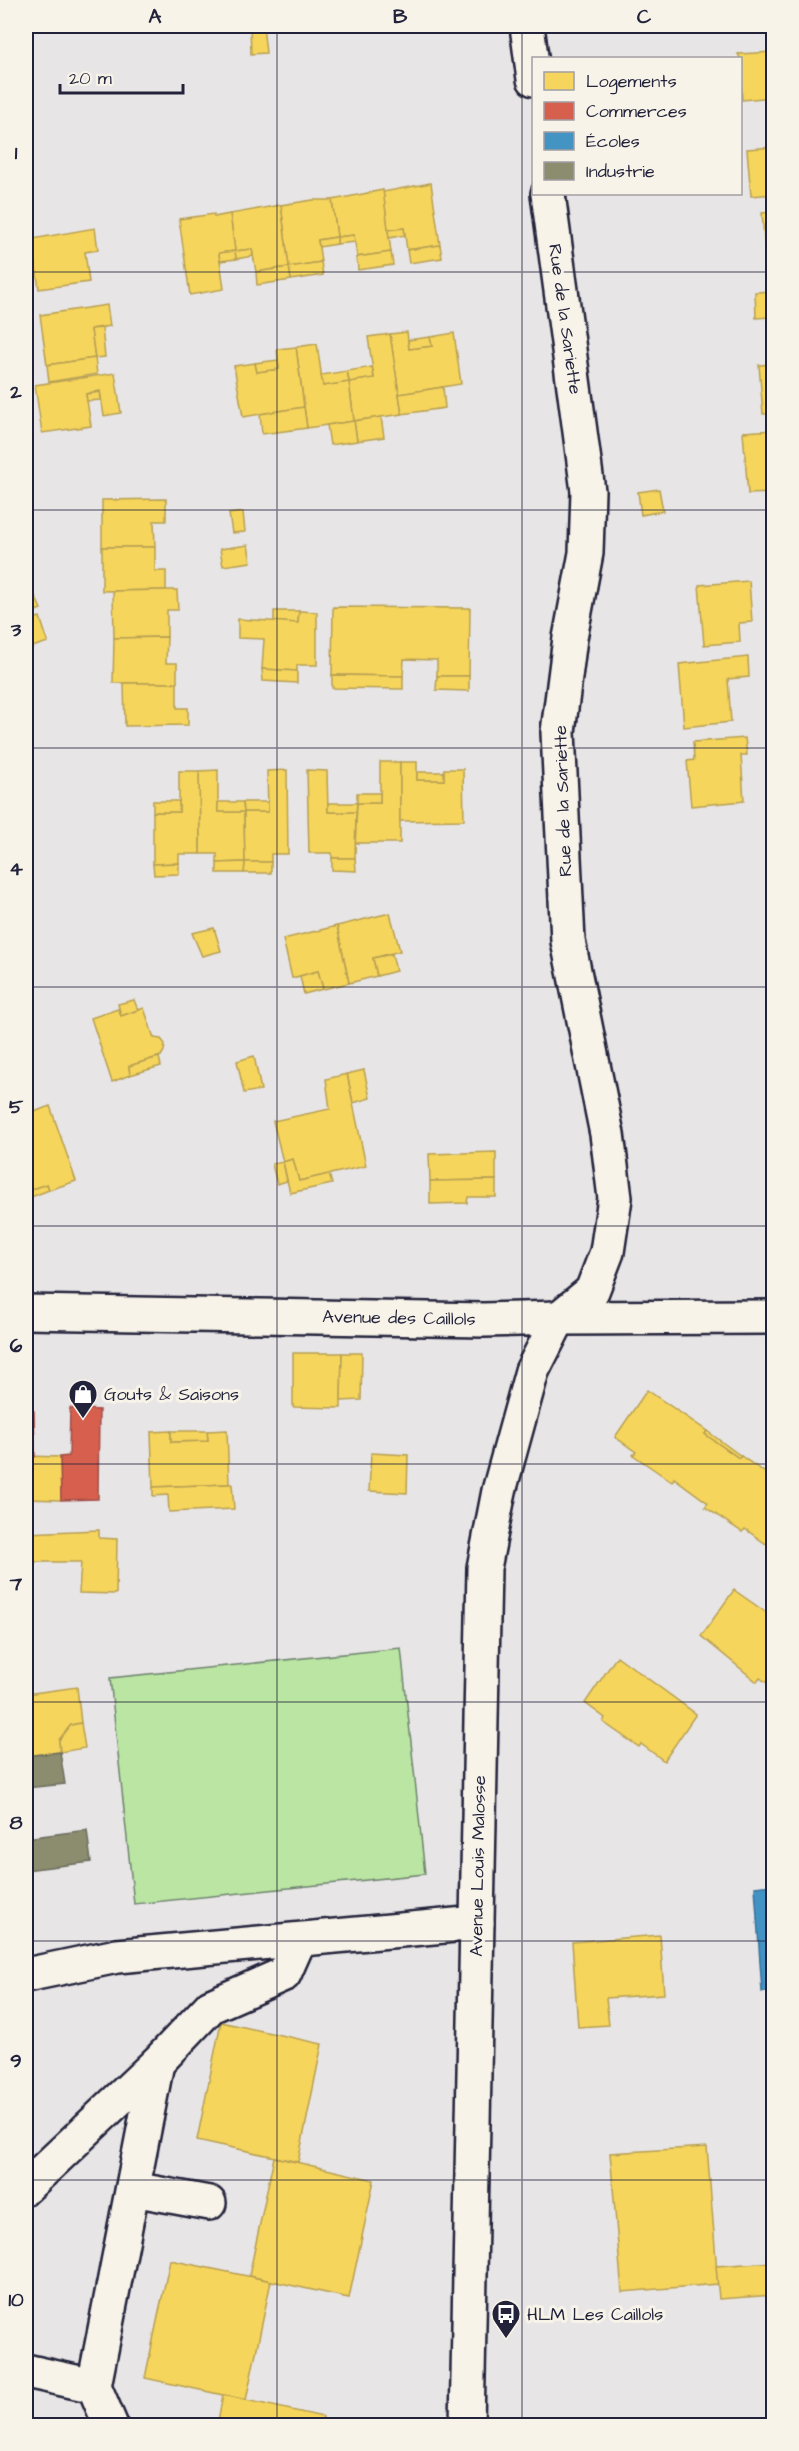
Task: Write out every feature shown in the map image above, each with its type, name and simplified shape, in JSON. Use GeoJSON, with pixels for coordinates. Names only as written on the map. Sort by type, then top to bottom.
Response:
{"type":"FeatureCollection","features":[{"type":"Feature","properties":{"kind":"street"},"geometry":{"type":"LineString","coordinates":[[527,26],[532,64]]}},
{"type":"Feature","properties":{"kind":"street","name":"Rue de la Sariette"},"geometry":{"type":"LineString","coordinates":[[548,195],[588,491],[586,553],[570,638],[558,732],[568,941],[608,1134],[615,1198],[608,1252],[592,1291],[559,1318]]}},
{"type":"Feature","properties":{"kind":"street","name":"Avenue des Caillols"},"geometry":{"type":"LineString","coordinates":[[26,1312],[484,1320],[774,1317]]}},
{"type":"Feature","properties":{"kind":"street","name":"Avenue Louis Malosse"},"geometry":{"type":"LineString","coordinates":[[467,2426],[484,1568],[499,1491],[532,1371],[559,1318]]}},
{"type":"Feature","properties":{"kind":"street"},"geometry":{"type":"LineString","coordinates":[[26,1975],[117,1956],[477,1923]]}},
{"type":"Feature","properties":{"kind":"street"},"geometry":{"type":"LineString","coordinates":[[26,2187],[157,2063],[211,2006],[284,1974],[299,1940]]}},
{"type":"Feature","properties":{"kind":"street"},"geometry":{"type":"LineString","coordinates":[[111,2426],[94,2386],[157,2063]]}},
{"type":"Feature","properties":{"kind":"street"},"geometry":{"type":"LineString","coordinates":[[133,2188],[209,2203]]}},
{"type":"Feature","properties":{"kind":"street"},"geometry":{"type":"LineString","coordinates":[[26,2371],[94,2386]]}},
{"type":"Feature","properties":{"kind":"green space"},"geometry":{"type":"Polygon","coordinates":[[[401,1648],[425,1874],[134,1904],[110,1678],[401,1648]]]}},
{"type":"Feature","properties":{"kind":"building: Logements"},"geometry":{"type":"Polygon","coordinates":[[[250,26],[263,26],[266,53],[251,54],[250,26]]]}},
{"type":"Feature","properties":{"kind":"building: Logements"},"geometry":{"type":"Polygon","coordinates":[[[754,26],[774,26],[774,30],[755,32],[754,26]]]}},
{"type":"Feature","properties":{"kind":"building: Logements"},"geometry":{"type":"Polygon","coordinates":[[[774,52],[774,97],[742,100],[742,57],[738,54],[774,52]]]}},
{"type":"Feature","properties":{"kind":"building: Logements"},"geometry":{"type":"Polygon","coordinates":[[[774,147],[774,194],[751,196],[747,149],[774,147]]]}},
{"type":"Feature","properties":{"kind":"building: Logements"},"geometry":{"type":"Polygon","coordinates":[[[431,183],[440,245],[407,250],[404,228],[388,230],[383,192],[431,183]]]}},
{"type":"Feature","properties":{"kind":"building: Logements"},"geometry":{"type":"Polygon","coordinates":[[[383,190],[391,252],[357,257],[354,235],[337,237],[332,200],[383,190]]]}},
{"type":"Feature","properties":{"kind":"building: Logements"},"geometry":{"type":"Polygon","coordinates":[[[313,200],[332,200],[337,237],[318,240],[321,262],[289,267],[281,205],[313,200]]]}},
{"type":"Feature","properties":{"kind":"building: Logements"},"geometry":{"type":"Polygon","coordinates":[[[281,205],[289,267],[256,272],[252,249],[235,251],[230,214],[281,205]]]}},
{"type":"Feature","properties":{"kind":"building: Logements"},"geometry":{"type":"Polygon","coordinates":[[[774,212],[774,273],[767,274],[762,213],[774,212]]]}},
{"type":"Feature","properties":{"kind":"building: Logements"},"geometry":{"type":"Polygon","coordinates":[[[214,214],[214,217],[230,214],[235,251],[219,253],[224,289],[190,295],[179,219],[214,214]]]}},
{"type":"Feature","properties":{"kind":"building: Logements"},"geometry":{"type":"Polygon","coordinates":[[[95,228],[98,250],[85,252],[89,282],[39,289],[32,239],[95,228]]]}},
{"type":"Feature","properties":{"kind":"building: Logements"},"geometry":{"type":"Polygon","coordinates":[[[404,228],[405,235],[389,238],[388,230],[404,228]]]}},
{"type":"Feature","properties":{"kind":"building: Logements"},"geometry":{"type":"Polygon","coordinates":[[[354,235],[355,242],[337,244],[337,237],[354,235]]]}},
{"type":"Feature","properties":{"kind":"building: Logements"},"geometry":{"type":"Polygon","coordinates":[[[337,237],[337,244],[319,247],[318,240],[337,237]]]}},
{"type":"Feature","properties":{"kind":"building: Logements"},"geometry":{"type":"Polygon","coordinates":[[[32,239],[36,266],[26,268],[26,240],[32,239]]]}},
{"type":"Feature","properties":{"kind":"building: Logements"},"geometry":{"type":"Polygon","coordinates":[[[440,245],[442,258],[409,263],[407,250],[440,245]]]}},
{"type":"Feature","properties":{"kind":"building: Logements"},"geometry":{"type":"Polygon","coordinates":[[[252,249],[253,256],[236,259],[235,251],[252,249]]]}},
{"type":"Feature","properties":{"kind":"building: Logements"},"geometry":{"type":"Polygon","coordinates":[[[235,251],[236,259],[220,261],[219,253],[235,251]]]}},
{"type":"Feature","properties":{"kind":"building: Logements"},"geometry":{"type":"Polygon","coordinates":[[[391,252],[393,265],[358,270],[357,257],[391,252]]]}},
{"type":"Feature","properties":{"kind":"building: Logements"},"geometry":{"type":"Polygon","coordinates":[[[321,262],[323,275],[291,280],[289,267],[321,262]]]}},
{"type":"Feature","properties":{"kind":"building: Logements"},"geometry":{"type":"Polygon","coordinates":[[[289,267],[291,280],[257,285],[256,272],[289,267]]]}},
{"type":"Feature","properties":{"kind":"building: Logements"},"geometry":{"type":"Polygon","coordinates":[[[774,291],[774,342],[772,342],[771,317],[756,318],[755,292],[774,291]]]}},
{"type":"Feature","properties":{"kind":"building: Logements"},"geometry":{"type":"Polygon","coordinates":[[[107,305],[110,326],[91,329],[95,358],[47,365],[40,315],[107,305]]]}},
{"type":"Feature","properties":{"kind":"building: Logements"},"geometry":{"type":"Polygon","coordinates":[[[102,328],[105,357],[95,358],[91,329],[102,328]]]}},
{"type":"Feature","properties":{"kind":"building: Logements"},"geometry":{"type":"Polygon","coordinates":[[[407,332],[409,349],[432,346],[430,337],[454,333],[461,384],[399,394],[390,334],[407,332]]]}},
{"type":"Feature","properties":{"kind":"building: Logements"},"geometry":{"type":"Polygon","coordinates":[[[390,334],[402,414],[354,421],[349,382],[374,378],[368,337],[390,334]]]}},
{"type":"Feature","properties":{"kind":"building: Logements"},"geometry":{"type":"Polygon","coordinates":[[[430,337],[432,346],[409,349],[408,340],[430,337]]]}},
{"type":"Feature","properties":{"kind":"building: Logements"},"geometry":{"type":"Polygon","coordinates":[[[317,344],[323,386],[349,382],[354,421],[307,428],[296,347],[317,344]]]}},
{"type":"Feature","properties":{"kind":"building: Logements"},"geometry":{"type":"Polygon","coordinates":[[[296,347],[304,407],[243,417],[234,366],[255,363],[257,372],[279,369],[277,349],[296,347]]]}},
{"type":"Feature","properties":{"kind":"building: Logements"},"geometry":{"type":"Polygon","coordinates":[[[95,358],[97,374],[49,382],[47,365],[95,358]]]}},
{"type":"Feature","properties":{"kind":"building: Logements"},"geometry":{"type":"Polygon","coordinates":[[[278,360],[279,369],[257,372],[255,363],[278,360]]]}},
{"type":"Feature","properties":{"kind":"building: Logements"},"geometry":{"type":"Polygon","coordinates":[[[774,364],[774,413],[763,414],[759,365],[774,364]]]}},
{"type":"Feature","properties":{"kind":"building: Logements"},"geometry":{"type":"Polygon","coordinates":[[[372,367],[374,378],[349,382],[347,371],[372,367]]]}},
{"type":"Feature","properties":{"kind":"building: Logements"},"geometry":{"type":"Polygon","coordinates":[[[347,371],[349,382],[323,386],[321,375],[347,371]]]}},
{"type":"Feature","properties":{"kind":"building: Logements"},"geometry":{"type":"Polygon","coordinates":[[[115,373],[121,413],[104,416],[100,391],[86,394],[91,426],[42,433],[35,385],[115,373]]]}},
{"type":"Feature","properties":{"kind":"building: Logements"},"geometry":{"type":"Polygon","coordinates":[[[443,387],[445,408],[402,414],[399,394],[443,387]]]}},
{"type":"Feature","properties":{"kind":"building: Logements"},"geometry":{"type":"Polygon","coordinates":[[[100,392],[101,400],[87,401],[86,394],[100,392]]]}},
{"type":"Feature","properties":{"kind":"building: Logements"},"geometry":{"type":"Polygon","coordinates":[[[304,407],[307,428],[262,434],[260,414],[304,407]]]}},
{"type":"Feature","properties":{"kind":"building: Logements"},"geometry":{"type":"Polygon","coordinates":[[[381,417],[384,437],[357,441],[354,421],[381,417]]]}},
{"type":"Feature","properties":{"kind":"building: Logements"},"geometry":{"type":"Polygon","coordinates":[[[354,421],[357,441],[330,445],[327,425],[354,421]]]}},
{"type":"Feature","properties":{"kind":"building: Logements"},"geometry":{"type":"Polygon","coordinates":[[[774,430],[774,493],[748,494],[743,432],[774,430]]]}},
{"type":"Feature","properties":{"kind":"building: Logements"},"geometry":{"type":"Polygon","coordinates":[[[659,489],[663,511],[641,515],[638,492],[659,489]]]}},
{"type":"Feature","properties":{"kind":"building: Logements"},"geometry":{"type":"Polygon","coordinates":[[[166,499],[166,521],[154,521],[155,547],[102,547],[102,500],[166,499]]]}},
{"type":"Feature","properties":{"kind":"building: Logements"},"geometry":{"type":"Polygon","coordinates":[[[243,512],[245,532],[232,533],[229,514],[243,512]]]}},
{"type":"Feature","properties":{"kind":"building: Logements"},"geometry":{"type":"Polygon","coordinates":[[[248,545],[251,562],[223,566],[220,549],[248,545]]]}},
{"type":"Feature","properties":{"kind":"building: Logements"},"geometry":{"type":"Polygon","coordinates":[[[102,547],[155,547],[155,571],[166,571],[166,590],[102,591],[102,547]]]}},
{"type":"Feature","properties":{"kind":"building: Logements"},"geometry":{"type":"Polygon","coordinates":[[[26,576],[41,609],[27,614],[28,621],[40,617],[48,642],[26,649],[26,576]]]}},
{"type":"Feature","properties":{"kind":"building: Logements"},"geometry":{"type":"Polygon","coordinates":[[[749,581],[752,622],[739,623],[740,642],[704,645],[699,585],[749,581]]]}},
{"type":"Feature","properties":{"kind":"building: Logements"},"geometry":{"type":"Polygon","coordinates":[[[177,590],[178,610],[167,610],[167,637],[114,638],[113,591],[177,590]]]}},
{"type":"Feature","properties":{"kind":"building: Logements"},"geometry":{"type":"Polygon","coordinates":[[[333,607],[470,608],[469,676],[437,676],[437,660],[404,659],[403,676],[332,675],[333,607]]]}},
{"type":"Feature","properties":{"kind":"building: Logements"},"geometry":{"type":"Polygon","coordinates":[[[274,611],[299,611],[298,623],[274,622],[274,611]]]}},
{"type":"Feature","properties":{"kind":"building: Logements"},"geometry":{"type":"Polygon","coordinates":[[[299,611],[317,612],[317,665],[297,665],[297,671],[262,669],[264,639],[238,638],[238,619],[298,623],[299,611]]]}},
{"type":"Feature","properties":{"kind":"building: Logements"},"geometry":{"type":"Polygon","coordinates":[[[167,637],[166,663],[177,663],[177,683],[113,683],[114,638],[167,637]]]}},
{"type":"Feature","properties":{"kind":"building: Logements"},"geometry":{"type":"Polygon","coordinates":[[[748,657],[749,677],[728,679],[731,722],[684,727],[679,664],[748,657]]]}},
{"type":"Feature","properties":{"kind":"building: Logements"},"geometry":{"type":"Polygon","coordinates":[[[262,669],[297,671],[297,683],[263,681],[262,669]]]}},
{"type":"Feature","properties":{"kind":"building: Logements"},"geometry":{"type":"Polygon","coordinates":[[[332,675],[403,676],[403,689],[332,688],[332,675]]]}},
{"type":"Feature","properties":{"kind":"building: Logements"},"geometry":{"type":"Polygon","coordinates":[[[437,676],[469,676],[469,691],[436,690],[437,676]]]}},
{"type":"Feature","properties":{"kind":"building: Logements"},"geometry":{"type":"Polygon","coordinates":[[[124,683],[177,683],[177,708],[188,708],[188,725],[125,726],[124,683]]]}},
{"type":"Feature","properties":{"kind":"building: Logements"},"geometry":{"type":"Polygon","coordinates":[[[745,738],[747,755],[741,755],[744,801],[691,806],[687,761],[694,760],[693,742],[745,738]]]}},
{"type":"Feature","properties":{"kind":"building: Logements"},"geometry":{"type":"Polygon","coordinates":[[[380,762],[400,762],[400,843],[355,843],[357,803],[380,803],[380,762]]]}},
{"type":"Feature","properties":{"kind":"building: Logements"},"geometry":{"type":"Polygon","coordinates":[[[400,762],[417,762],[417,780],[444,780],[444,769],[463,769],[464,820],[400,821],[400,762]]]}},
{"type":"Feature","properties":{"kind":"building: Logements"},"geometry":{"type":"Polygon","coordinates":[[[218,770],[218,812],[244,812],[245,862],[217,863],[217,854],[200,854],[199,771],[218,770]]]}},
{"type":"Feature","properties":{"kind":"building: Logements"},"geometry":{"type":"Polygon","coordinates":[[[287,770],[288,854],[271,854],[271,862],[245,862],[244,812],[268,812],[267,771],[287,770]]]}},
{"type":"Feature","properties":{"kind":"building: Logements"},"geometry":{"type":"Polygon","coordinates":[[[307,770],[327,771],[328,812],[356,812],[355,858],[332,858],[332,853],[309,853],[307,770]]]}},
{"type":"Feature","properties":{"kind":"building: Logements"},"geometry":{"type":"Polygon","coordinates":[[[179,771],[199,771],[200,854],[179,854],[179,863],[153,864],[153,812],[179,812],[179,771]]]}},
{"type":"Feature","properties":{"kind":"building: Logements"},"geometry":{"type":"Polygon","coordinates":[[[417,772],[444,772],[444,780],[417,780],[417,772]]]}},
{"type":"Feature","properties":{"kind":"building: Logements"},"geometry":{"type":"Polygon","coordinates":[[[357,793],[380,793],[380,803],[357,803],[357,793]]]}},
{"type":"Feature","properties":{"kind":"building: Logements"},"geometry":{"type":"Polygon","coordinates":[[[153,801],[179,801],[179,812],[153,812],[153,801]]]}},
{"type":"Feature","properties":{"kind":"building: Logements"},"geometry":{"type":"Polygon","coordinates":[[[218,802],[243,802],[244,812],[218,812],[218,802]]]}},
{"type":"Feature","properties":{"kind":"building: Logements"},"geometry":{"type":"Polygon","coordinates":[[[243,802],[268,802],[268,812],[244,812],[243,802]]]}},
{"type":"Feature","properties":{"kind":"building: Logements"},"geometry":{"type":"Polygon","coordinates":[[[328,803],[357,803],[356,812],[328,812],[328,803]]]}},
{"type":"Feature","properties":{"kind":"building: Logements"},"geometry":{"type":"Polygon","coordinates":[[[332,858],[355,858],[356,871],[332,870],[332,858]]]}},
{"type":"Feature","properties":{"kind":"building: Logements"},"geometry":{"type":"Polygon","coordinates":[[[245,862],[271,862],[271,873],[244,873],[245,862]]]}},
{"type":"Feature","properties":{"kind":"building: Logements"},"geometry":{"type":"Polygon","coordinates":[[[245,862],[244,873],[217,873],[217,863],[245,862]]]}},
{"type":"Feature","properties":{"kind":"building: Logements"},"geometry":{"type":"Polygon","coordinates":[[[179,863],[179,874],[154,875],[153,864],[179,863]]]}},
{"type":"Feature","properties":{"kind":"building: Logements"},"geometry":{"type":"Polygon","coordinates":[[[390,913],[400,951],[373,958],[377,976],[349,983],[337,926],[390,913]]]}},
{"type":"Feature","properties":{"kind":"building: Logements"},"geometry":{"type":"Polygon","coordinates":[[[337,926],[349,983],[323,989],[318,971],[292,978],[283,939],[337,926]]]}},
{"type":"Feature","properties":{"kind":"building: Logements"},"geometry":{"type":"Polygon","coordinates":[[[214,928],[221,951],[202,956],[192,933],[214,928]]]}},
{"type":"Feature","properties":{"kind":"building: Logements"},"geometry":{"type":"Polygon","coordinates":[[[392,954],[396,971],[377,976],[373,958],[392,954]]]}},
{"type":"Feature","properties":{"kind":"building: Logements"},"geometry":{"type":"Polygon","coordinates":[[[318,971],[323,989],[304,994],[300,976],[318,971]]]}},
{"type":"Feature","properties":{"kind":"building: Logements"},"geometry":{"type":"Polygon","coordinates":[[[134,1000],[138,1010],[121,1016],[118,1004],[134,1000]]]}},
{"type":"Feature","properties":{"kind":"building: Logements"},"geometry":{"type":"Polygon","coordinates":[[[144,1008],[154,1038],[161,1039],[165,1044],[164,1051],[161,1056],[129,1066],[130,1075],[112,1082],[91,1018],[118,1009],[121,1016],[144,1008]]]}},
{"type":"Feature","properties":{"kind":"building: Logements"},"geometry":{"type":"Polygon","coordinates":[[[254,1056],[261,1090],[244,1093],[237,1061],[254,1056]]]}},
{"type":"Feature","properties":{"kind":"building: Logements"},"geometry":{"type":"Polygon","coordinates":[[[159,1057],[161,1066],[130,1075],[129,1066],[159,1057]]]}},
{"type":"Feature","properties":{"kind":"building: Logements"},"geometry":{"type":"Polygon","coordinates":[[[364,1070],[370,1098],[353,1103],[347,1074],[364,1070]]]}},
{"type":"Feature","properties":{"kind":"building: Logements"},"geometry":{"type":"Polygon","coordinates":[[[347,1074],[366,1166],[299,1181],[293,1159],[283,1162],[273,1121],[330,1109],[326,1079],[347,1074]]]}},
{"type":"Feature","properties":{"kind":"building: Logements"},"geometry":{"type":"Polygon","coordinates":[[[50,1106],[76,1181],[49,1190],[47,1184],[26,1191],[26,1115],[50,1106]]]}},
{"type":"Feature","properties":{"kind":"building: Logements"},"geometry":{"type":"Polygon","coordinates":[[[496,1152],[496,1180],[430,1181],[429,1154],[496,1152]]]}},
{"type":"Feature","properties":{"kind":"building: Logements"},"geometry":{"type":"Polygon","coordinates":[[[293,1159],[299,1181],[329,1174],[332,1184],[290,1193],[283,1162],[293,1159]]]}},
{"type":"Feature","properties":{"kind":"building: Logements"},"geometry":{"type":"Polygon","coordinates":[[[283,1162],[287,1181],[277,1184],[272,1164],[283,1162]]]}},
{"type":"Feature","properties":{"kind":"building: Logements"},"geometry":{"type":"Polygon","coordinates":[[[496,1180],[496,1197],[468,1197],[467,1203],[430,1204],[430,1181],[496,1180]]]}},
{"type":"Feature","properties":{"kind":"building: Logements"},"geometry":{"type":"Polygon","coordinates":[[[47,1184],[49,1190],[26,1199],[26,1191],[47,1184]]]}},
{"type":"Feature","properties":{"kind":"building: Logements"},"geometry":{"type":"Polygon","coordinates":[[[293,1353],[342,1353],[341,1408],[293,1407],[293,1353]]]}},
{"type":"Feature","properties":{"kind":"building: Logements"},"geometry":{"type":"Polygon","coordinates":[[[342,1353],[362,1353],[361,1400],[341,1401],[342,1353]]]}},
{"type":"Feature","properties":{"kind":"building: Logements"},"geometry":{"type":"Polygon","coordinates":[[[647,1390],[707,1431],[705,1434],[739,1458],[741,1456],[774,1479],[774,1532],[766,1544],[745,1529],[742,1532],[705,1507],[708,1503],[674,1478],[672,1482],[633,1455],[636,1452],[615,1437],[647,1390]]]}},
{"type":"Feature","properties":{"kind":"building: Logements"},"geometry":{"type":"Polygon","coordinates":[[[227,1430],[229,1484],[153,1487],[151,1432],[171,1431],[171,1442],[208,1441],[207,1431],[227,1430]]]}},
{"type":"Feature","properties":{"kind":"building: Logements"},"geometry":{"type":"Polygon","coordinates":[[[171,1431],[207,1431],[208,1441],[171,1442],[171,1431]]]}},
{"type":"Feature","properties":{"kind":"building: Logements"},"geometry":{"type":"Polygon","coordinates":[[[707,1431],[741,1456],[739,1458],[705,1434],[707,1431]]]}},
{"type":"Feature","properties":{"kind":"building: Logements"},"geometry":{"type":"Polygon","coordinates":[[[371,1453],[408,1455],[407,1493],[369,1491],[371,1453]]]}},
{"type":"Feature","properties":{"kind":"building: Logements"},"geometry":{"type":"Polygon","coordinates":[[[26,1456],[60,1457],[61,1500],[26,1499],[26,1456]]]}},
{"type":"Feature","properties":{"kind":"building: Logements"},"geometry":{"type":"Polygon","coordinates":[[[232,1484],[234,1509],[169,1512],[168,1495],[153,1496],[153,1487],[232,1484]]]}},
{"type":"Feature","properties":{"kind":"building: Logements"},"geometry":{"type":"Polygon","coordinates":[[[99,1530],[99,1538],[117,1539],[116,1594],[79,1593],[81,1562],[26,1562],[26,1533],[99,1530]]]}},
{"type":"Feature","properties":{"kind":"building: Logements"},"geometry":{"type":"Polygon","coordinates":[[[734,1590],[774,1618],[774,1688],[760,1678],[757,1682],[701,1636],[734,1590]]]}},
{"type":"Feature","properties":{"kind":"building: Logements"},"geometry":{"type":"Polygon","coordinates":[[[617,1656],[696,1714],[664,1761],[641,1744],[639,1747],[603,1722],[605,1718],[585,1703],[617,1656]]]}},
{"type":"Feature","properties":{"kind":"building: Logements"},"geometry":{"type":"Polygon","coordinates":[[[77,1687],[81,1723],[71,1725],[59,1740],[60,1752],[26,1756],[26,1694],[77,1687]]]}},
{"type":"Feature","properties":{"kind":"building: Logements"},"geometry":{"type":"Polygon","coordinates":[[[81,1723],[85,1748],[60,1752],[59,1740],[71,1725],[81,1723]]]}},
{"type":"Feature","properties":{"kind":"building: Logements"},"geometry":{"type":"Polygon","coordinates":[[[660,1935],[664,1994],[606,1998],[609,2025],[578,2027],[572,1942],[660,1935]]]}},
{"type":"Feature","properties":{"kind":"building: Logements"},"geometry":{"type":"Polygon","coordinates":[[[221,2022],[322,2044],[298,2162],[197,2140],[221,2022]]]}},
{"type":"Feature","properties":{"kind":"building: Logements"},"geometry":{"type":"Polygon","coordinates":[[[707,2147],[718,2284],[622,2292],[610,2153],[707,2147]]]}},
{"type":"Feature","properties":{"kind":"building: Logements"},"geometry":{"type":"Polygon","coordinates":[[[274,2157],[374,2180],[349,2298],[249,2276],[274,2157]]]}},
{"type":"Feature","properties":{"kind":"building: Logements"},"geometry":{"type":"Polygon","coordinates":[[[170,2260],[271,2281],[246,2400],[145,2378],[170,2260]]]}},
{"type":"Feature","properties":{"kind":"building: Logements"},"geometry":{"type":"Polygon","coordinates":[[[774,2262],[774,2295],[719,2299],[716,2266],[774,2262]]]}},
{"type":"Feature","properties":{"kind":"building: Logements"},"geometry":{"type":"Polygon","coordinates":[[[223,2395],[323,2417],[322,2426],[217,2426],[223,2395]]]}},
{"type":"Feature","properties":{"kind":"building: Commerces"},"geometry":{"type":"Polygon","coordinates":[[[70,1408],[99,1410],[98,1499],[61,1500],[60,1457],[69,1456],[70,1408]]]}},
{"type":"Feature","properties":{"kind":"building: Commerces"},"geometry":{"type":"Polygon","coordinates":[[[26,1411],[34,1411],[35,1457],[26,1456],[26,1411]]]}},
{"type":"Feature","properties":{"kind":"building: Écoles"},"geometry":{"type":"Polygon","coordinates":[[[774,1885],[774,1991],[762,1992],[755,1887],[774,1885]]]}},
{"type":"Feature","properties":{"kind":"building: Industrie"},"geometry":{"type":"Polygon","coordinates":[[[60,1752],[65,1784],[26,1788],[26,1756],[60,1752]]]}},
{"type":"Feature","properties":{"kind":"building: Industrie"},"geometry":{"type":"Polygon","coordinates":[[[87,1830],[91,1862],[26,1870],[26,1838],[87,1830]]]}},
{"type":"Feature","properties":{"kind":"place","name":"Gouts & Saisons"},"geometry":{"type":"Point","coordinates":[83,1420]}},
{"type":"Feature","properties":{"kind":"place","name":"HLM Les Caillols"},"geometry":{"type":"Point","coordinates":[506,2340]}}]}
